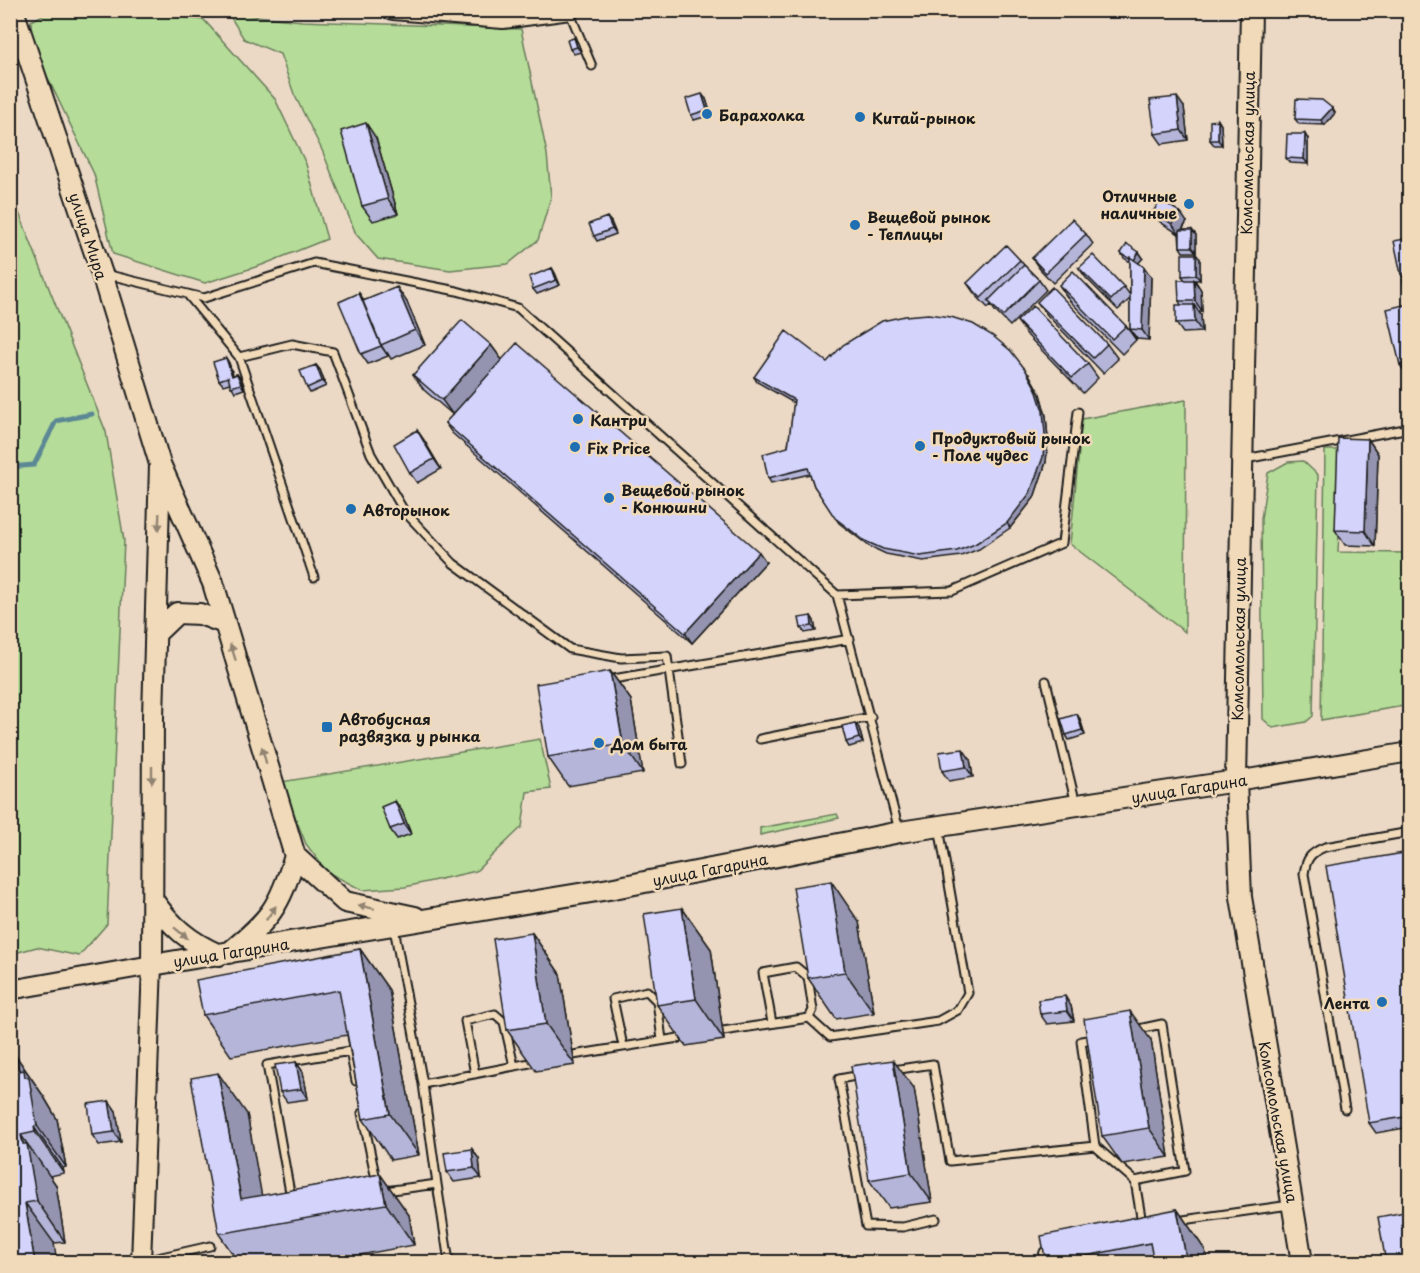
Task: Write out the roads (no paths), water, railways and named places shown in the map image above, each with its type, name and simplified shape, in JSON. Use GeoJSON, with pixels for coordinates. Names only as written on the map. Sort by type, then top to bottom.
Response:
{"type":"FeatureCollection","features":[{"type":"Feature","properties":{"kind":"main road","name":"улица Мира"},"geometry":{"type":"LineString","coordinates":[[14,10],[102,274],[160,464]]}},
{"type":"Feature","properties":{"kind":"main road","name":"Комсомольская улица"},"geometry":{"type":"LineString","coordinates":[[1251,10],[1236,781],[1241,897],[1302,1263]]}},
{"type":"Feature","properties":{"kind":"main road"},"geometry":{"type":"LineString","coordinates":[[160,464],[213,583],[295,856],[345,902],[423,919]]}},
{"type":"Feature","properties":{"kind":"main road"},"geometry":{"type":"LineString","coordinates":[[152,965],[155,634],[160,464]]}},
{"type":"Feature","properties":{"kind":"main road"},"geometry":{"type":"LineString","coordinates":[[155,634],[177,613],[200,615],[224,623]]}},
{"type":"Feature","properties":{"kind":"main road","name":"улица Гагарина"},"geometry":{"type":"LineString","coordinates":[[152,965],[609,888],[900,832],[1236,781]]}},
{"type":"Feature","properties":{"kind":"main road"},"geometry":{"type":"LineString","coordinates":[[152,899],[171,925],[195,945],[224,954],[262,925],[283,896],[295,856]]}},
{"type":"Feature","properties":{"kind":"street"},"geometry":{"type":"LineString","coordinates":[[393,10],[503,19],[569,11]]}},
{"type":"Feature","properties":{"kind":"street","name":"улица Гагарина"},"geometry":{"type":"LineString","coordinates":[[1236,781],[1408,754]]}},
{"type":"Feature","properties":{"kind":"street"},"geometry":{"type":"LineString","coordinates":[[141,1262],[152,965]]}},
{"type":"Feature","properties":{"kind":"street","name":"улица Гагарина"},"geometry":{"type":"LineString","coordinates":[[10,990],[152,965]]}},
{"type":"Feature","properties":{"kind":"lane"},"geometry":{"type":"LineString","coordinates":[[569,11],[592,66]]}},
{"type":"Feature","properties":{"kind":"lane"},"geometry":{"type":"LineString","coordinates":[[102,274],[204,298],[314,263],[457,291],[518,308],[837,595],[900,832]]}},
{"type":"Feature","properties":{"kind":"lane"},"geometry":{"type":"LineString","coordinates":[[188,295],[239,357],[314,577]]}},
{"type":"Feature","properties":{"kind":"lane"},"geometry":{"type":"LineString","coordinates":[[239,357],[291,344],[333,352],[371,454],[404,511],[453,563],[570,649],[621,658],[667,656],[682,764]]}},
{"type":"Feature","properties":{"kind":"lane"},"geometry":{"type":"LineString","coordinates":[[837,595],[952,591],[1062,543],[1077,412]]}},
{"type":"Feature","properties":{"kind":"lane"},"geometry":{"type":"LineString","coordinates":[[1242,460],[1410,428]]}},
{"type":"Feature","properties":{"kind":"lane"},"geometry":{"type":"LineString","coordinates":[[602,681],[850,639]]}},
{"type":"Feature","properties":{"kind":"lane"},"geometry":{"type":"LineString","coordinates":[[1046,681],[1076,806]]}},
{"type":"Feature","properties":{"kind":"lane"},"geometry":{"type":"LineString","coordinates":[[760,739],[871,717]]}},
{"type":"Feature","properties":{"kind":"lane"},"geometry":{"type":"LineString","coordinates":[[723,1030],[809,1018],[830,1037],[938,1021],[958,1010],[968,993],[938,826]]}},
{"type":"Feature","properties":{"kind":"lane"},"geometry":{"type":"LineString","coordinates":[[1345,1108],[1304,874],[1306,861],[1313,852],[1324,847],[1410,832]]}},
{"type":"Feature","properties":{"kind":"lane"},"geometry":{"type":"LineString","coordinates":[[393,925],[423,1084],[449,1263]]}},
{"type":"Feature","properties":{"kind":"lane"},"geometry":{"type":"LineString","coordinates":[[772,1023],[763,973],[796,967],[808,977],[813,1010],[809,1018]]}},
{"type":"Feature","properties":{"kind":"lane"},"geometry":{"type":"LineString","coordinates":[[623,1046],[613,999],[647,991],[657,1001],[662,1040]]}},
{"type":"Feature","properties":{"kind":"lane"},"geometry":{"type":"LineString","coordinates":[[475,1074],[465,1021],[495,1014],[504,1022],[513,1066]]}},
{"type":"Feature","properties":{"kind":"lane"},"geometry":{"type":"LineString","coordinates":[[1127,1032],[1162,1024],[1185,1171],[1135,1181]]}},
{"type":"Feature","properties":{"kind":"lane"},"geometry":{"type":"LineString","coordinates":[[1104,1036],[1081,1041],[1095,1146],[1135,1181],[1142,1226]]}},
{"type":"Feature","properties":{"kind":"lane"},"geometry":{"type":"LineString","coordinates":[[573,1055],[685,1037]]}},
{"type":"Feature","properties":{"kind":"lane"},"geometry":{"type":"LineString","coordinates":[[293,1208],[267,1065],[350,1051],[357,1086]]}},
{"type":"Feature","properties":{"kind":"lane"},"geometry":{"type":"LineString","coordinates":[[423,1084],[535,1062]]}},
{"type":"Feature","properties":{"kind":"lane"},"geometry":{"type":"LineString","coordinates":[[886,1071],[933,1064],[950,1161],[1095,1146]]}},
{"type":"Feature","properties":{"kind":"lane"},"geometry":{"type":"LineString","coordinates":[[874,1073],[839,1079],[866,1226],[903,1227],[936,1219]]}},
{"type":"Feature","properties":{"kind":"lane"},"geometry":{"type":"LineString","coordinates":[[362,1110],[379,1192],[437,1184]]}},
{"type":"Feature","properties":{"kind":"lane"},"geometry":{"type":"LineString","coordinates":[[1166,1222],[1293,1205]]}},
{"type":"Feature","properties":{"kind":"lane"},"geometry":{"type":"LineString","coordinates":[[1131,1228],[1154,1224]]}},
{"type":"Feature","properties":{"kind":"lane"},"geometry":{"type":"LineString","coordinates":[[1041,1263],[1044,1252],[1062,1242]]}},
{"type":"Feature","properties":{"kind":"lane"},"geometry":{"type":"LineString","coordinates":[[141,1262],[210,1246]]}},
{"type":"Feature","properties":{"kind":"waterway"},"geometry":{"type":"LineString","coordinates":[[10,467],[34,465],[56,421],[92,414]]}},
{"type":"Feature","properties":{"kind":"place","name":"Барахолка"},"geometry":{"type":"Point","coordinates":[707,114]}},
{"type":"Feature","properties":{"kind":"place","name":"Китай-рынок"},"geometry":{"type":"Point","coordinates":[860,117]}},
{"type":"Feature","properties":{"kind":"place","name":"Отличные наличные"},"geometry":{"type":"Point","coordinates":[1189,204]}},
{"type":"Feature","properties":{"kind":"place","name":"Вещевой рынок - Теплицы"},"geometry":{"type":"Point","coordinates":[855,225]}},
{"type":"Feature","properties":{"kind":"place","name":"Кантри"},"geometry":{"type":"Point","coordinates":[578,419]}},
{"type":"Feature","properties":{"kind":"place","name":"Продуктовый рынок - Поле чудес"},"geometry":{"type":"Point","coordinates":[920,446]}},
{"type":"Feature","properties":{"kind":"place","name":"Fix Price"},"geometry":{"type":"Point","coordinates":[575,447]}},
{"type":"Feature","properties":{"kind":"place","name":"Вещевой рынок - Конюшни"},"geometry":{"type":"Point","coordinates":[609,498]}},
{"type":"Feature","properties":{"kind":"place","name":"Авторынок"},"geometry":{"type":"Point","coordinates":[351,509]}},
{"type":"Feature","properties":{"kind":"place","name":"Автобусная развязка у рынка"},"geometry":{"type":"Point","coordinates":[327,727]}},
{"type":"Feature","properties":{"kind":"place","name":"Дом быта"},"geometry":{"type":"Point","coordinates":[599,743]}},
{"type":"Feature","properties":{"kind":"place","name":"Лента"},"geometry":{"type":"Point","coordinates":[1382,1002]}}]}
